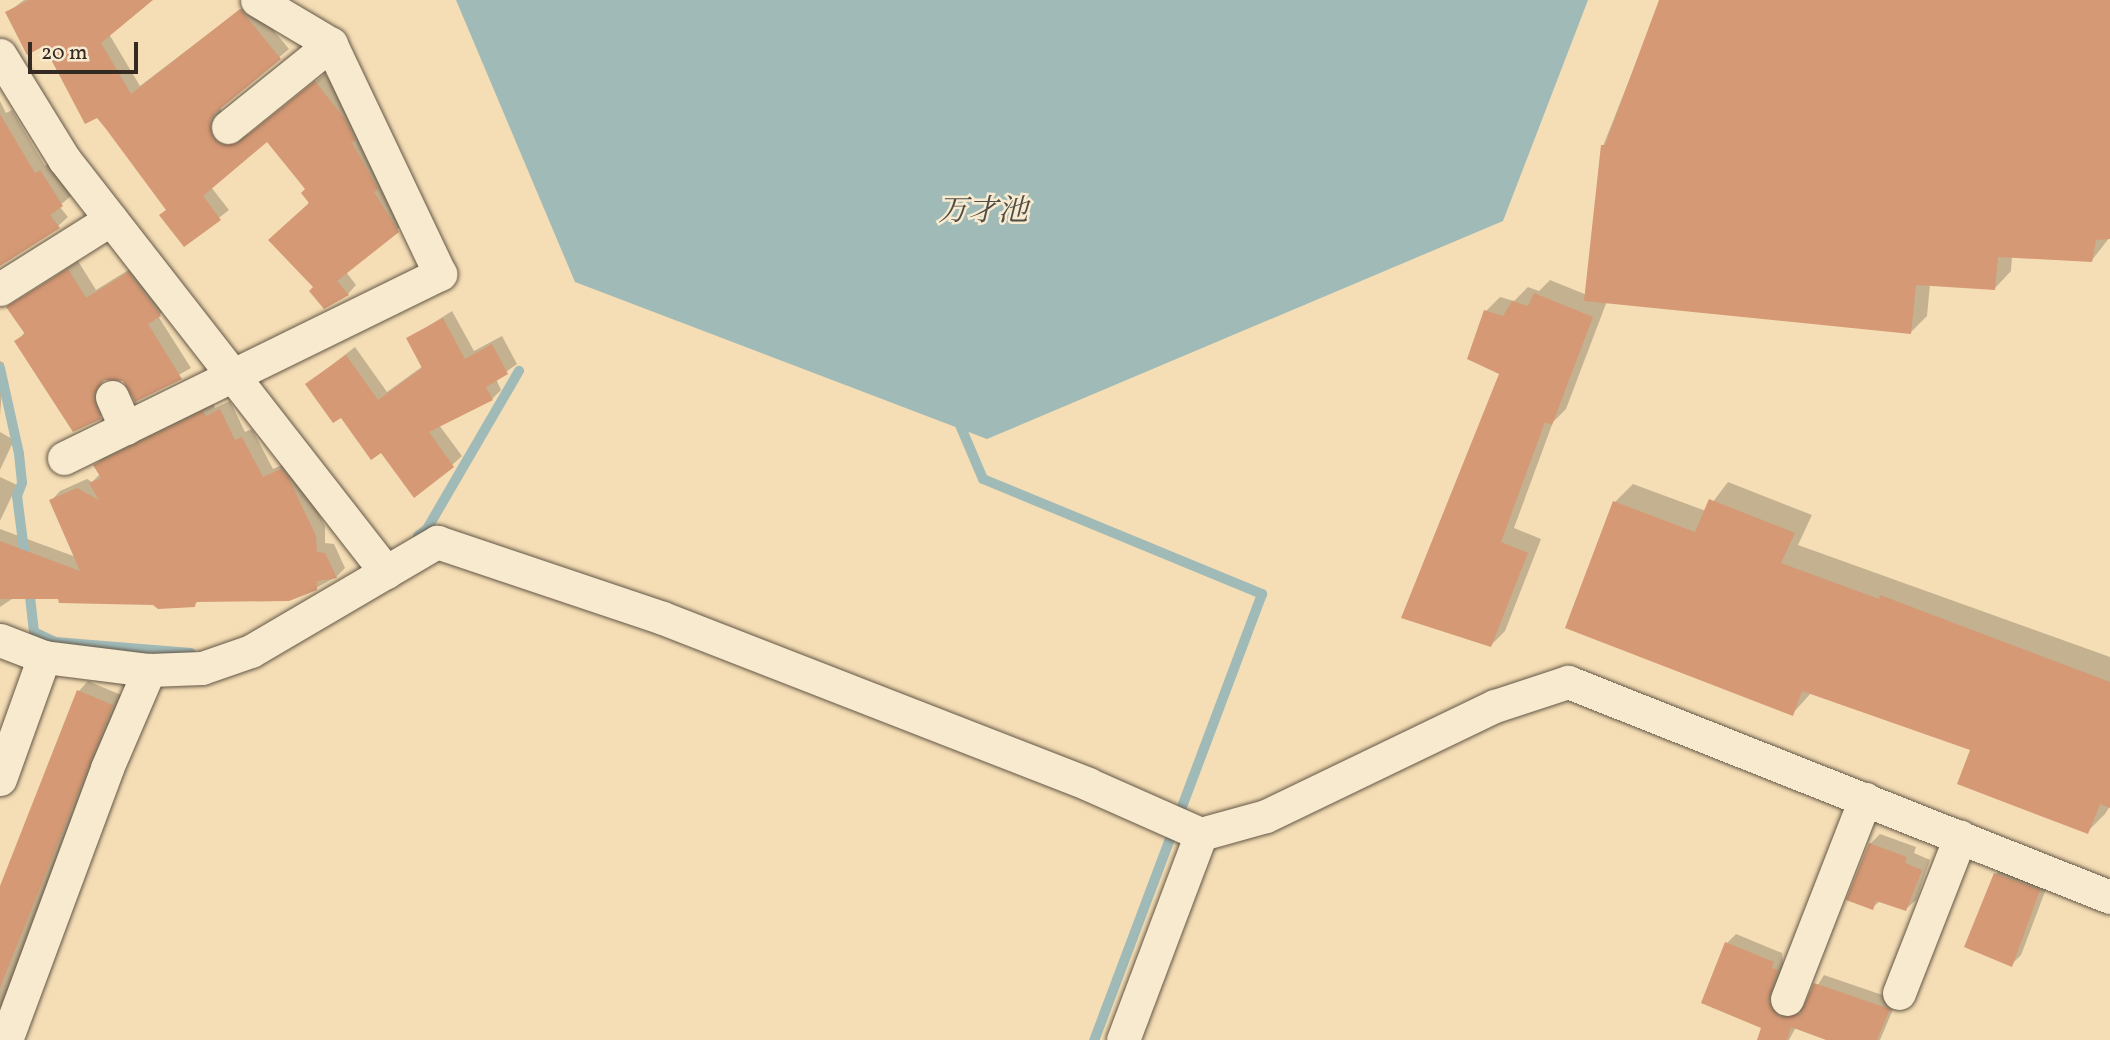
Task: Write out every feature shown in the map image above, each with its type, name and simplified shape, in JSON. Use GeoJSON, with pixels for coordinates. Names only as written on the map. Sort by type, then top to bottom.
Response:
{"type":"FeatureCollection","features":[{"type":"Feature","properties":{"kind":"street"},"geometry":{"type":"LineString","coordinates":[[64,458],[440,274],[331,44],[257,0]]}},
{"type":"Feature","properties":{"kind":"street"},"geometry":{"type":"LineString","coordinates":[[228,127],[331,44]]}},
{"type":"Feature","properties":{"kind":"street"},"geometry":{"type":"LineString","coordinates":[[0,55],[64,159],[386,572]]}},
{"type":"Feature","properties":{"kind":"street"},"geometry":{"type":"LineString","coordinates":[[0,289],[111,219]]}},
{"type":"Feature","properties":{"kind":"street"},"geometry":{"type":"LineString","coordinates":[[112,397],[126,428]]}},
{"type":"Feature","properties":{"kind":"street"},"geometry":{"type":"LineString","coordinates":[[0,640],[44,657],[149,670],[202,668],[251,651],[437,542],[663,618],[1088,784],[1201,834],[1266,817],[1495,706],[1568,682],[2110,897]]}},
{"type":"Feature","properties":{"kind":"street"},"geometry":{"type":"LineString","coordinates":[[0,779],[44,657]]}},
{"type":"Feature","properties":{"kind":"street"},"geometry":{"type":"LineString","coordinates":[[6,1040],[107,768],[149,670]]}},
{"type":"Feature","properties":{"kind":"street"},"geometry":{"type":"LineString","coordinates":[[1787,999],[1865,799]]}},
{"type":"Feature","properties":{"kind":"street"},"geometry":{"type":"LineString","coordinates":[[1123,1040],[1201,834]]}},
{"type":"Feature","properties":{"kind":"street"},"geometry":{"type":"LineString","coordinates":[[1899,993],[1959,837]]}},
{"type":"Feature","properties":{"kind":"water","name":"万才池"},"geometry":{"type":"Polygon","coordinates":[[[456,0],[1588,0],[1503,221],[987,439],[575,282],[456,0]]]}},
{"type":"Feature","properties":{"kind":"building"},"geometry":{"type":"Polygon","coordinates":[[[29,0],[153,0],[101,43],[131,94],[240,9],[281,59],[215,113],[210,121],[213,138],[222,145],[239,142],[315,81],[345,119],[355,140],[352,143],[378,189],[374,192],[399,232],[337,281],[349,295],[324,309],[309,291],[313,287],[268,240],[309,203],[301,193],[305,189],[267,142],[203,196],[221,220],[184,247],[159,215],[166,210],[106,129],[97,118],[85,124],[44,46],[27,55],[5,12],[29,0]]]}},
{"type":"Feature","properties":{"kind":"building"},"geometry":{"type":"Polygon","coordinates":[[[1659,0],[2110,0],[2110,239],[2096,240],[2092,262],[1998,257],[1995,290],[1916,285],[1911,334],[1584,301],[1601,145],[1605,145],[1659,0]]]}},
{"type":"Feature","properties":{"kind":"building"},"geometry":{"type":"Polygon","coordinates":[[[0,114],[35,173],[40,170],[63,206],[50,215],[60,228],[0,266],[0,114]]]}},
{"type":"Feature","properties":{"kind":"building"},"geometry":{"type":"Polygon","coordinates":[[[68,269],[86,298],[128,272],[161,316],[148,324],[182,379],[135,402],[123,381],[103,380],[93,396],[101,419],[73,432],[14,341],[25,334],[6,307],[68,269]]]}},
{"type":"Feature","properties":{"kind":"building"},"geometry":{"type":"Polygon","coordinates":[[[1534,293],[1593,317],[1552,425],[1545,422],[1501,542],[1528,553],[1491,647],[1401,618],[1499,374],[1467,359],[1484,310],[1503,316],[1512,301],[1528,306],[1534,293]]]}},
{"type":"Feature","properties":{"kind":"building"},"geometry":{"type":"Polygon","coordinates":[[[443,318],[465,359],[492,344],[508,374],[486,387],[493,400],[429,432],[454,467],[414,498],[381,453],[371,460],[341,418],[333,423],[305,384],[346,355],[378,400],[422,368],[406,338],[443,318]]]}},
{"type":"Feature","properties":{"kind":"building"},"geometry":{"type":"Polygon","coordinates":[[[220,409],[235,440],[242,437],[263,477],[281,469],[288,477],[316,536],[317,552],[325,553],[337,578],[317,581],[317,590],[289,601],[196,602],[195,607],[158,609],[153,605],[59,603],[58,599],[0,599],[0,541],[80,571],[49,500],[77,488],[99,500],[89,483],[101,478],[93,465],[203,411],[206,416],[220,409]]]}},
{"type":"Feature","properties":{"kind":"building"},"geometry":{"type":"Polygon","coordinates":[[[1709,499],[1795,533],[1781,563],[1879,599],[1880,595],[2110,682],[2110,808],[2100,804],[2088,834],[1957,784],[1970,750],[1802,691],[1793,716],[1565,628],[1613,501],[1695,532],[1709,499]]]}},
{"type":"Feature","properties":{"kind":"building"},"geometry":{"type":"Polygon","coordinates":[[[77,690],[113,705],[0,988],[0,886],[77,690]]]}},
{"type":"Feature","properties":{"kind":"building"},"geometry":{"type":"Polygon","coordinates":[[[1869,843],[1907,857],[1905,863],[1922,870],[1906,911],[1876,901],[1873,910],[1846,900],[1869,843]]]}},
{"type":"Feature","properties":{"kind":"building"},"geometry":{"type":"Polygon","coordinates":[[[1994,873],[2040,890],[2012,967],[1964,947],[1994,873]]]}},
{"type":"Feature","properties":{"kind":"building"},"geometry":{"type":"Polygon","coordinates":[[[1725,942],[1774,962],[1772,968],[1778,970],[1768,1001],[1779,1017],[1800,1014],[1814,983],[1890,1009],[1877,1040],[1826,1040],[1791,1027],[1787,1040],[1757,1040],[1761,1028],[1701,1003],[1725,942]]]}},
{"type":"Feature","properties":{"kind":"waterway"},"geometry":{"type":"LineString","coordinates":[[0,368],[19,454],[22,483],[17,496],[26,565]]}},
{"type":"Feature","properties":{"kind":"waterway"},"geometry":{"type":"LineString","coordinates":[[418,536],[427,529],[519,371]]}},
{"type":"Feature","properties":{"kind":"waterway"},"geometry":{"type":"LineString","coordinates":[[957,418],[983,479],[1262,594],[1094,1040]]}},
{"type":"Feature","properties":{"kind":"waterway"},"geometry":{"type":"LineString","coordinates":[[29,588],[34,632],[55,642],[191,653]]}}]}
